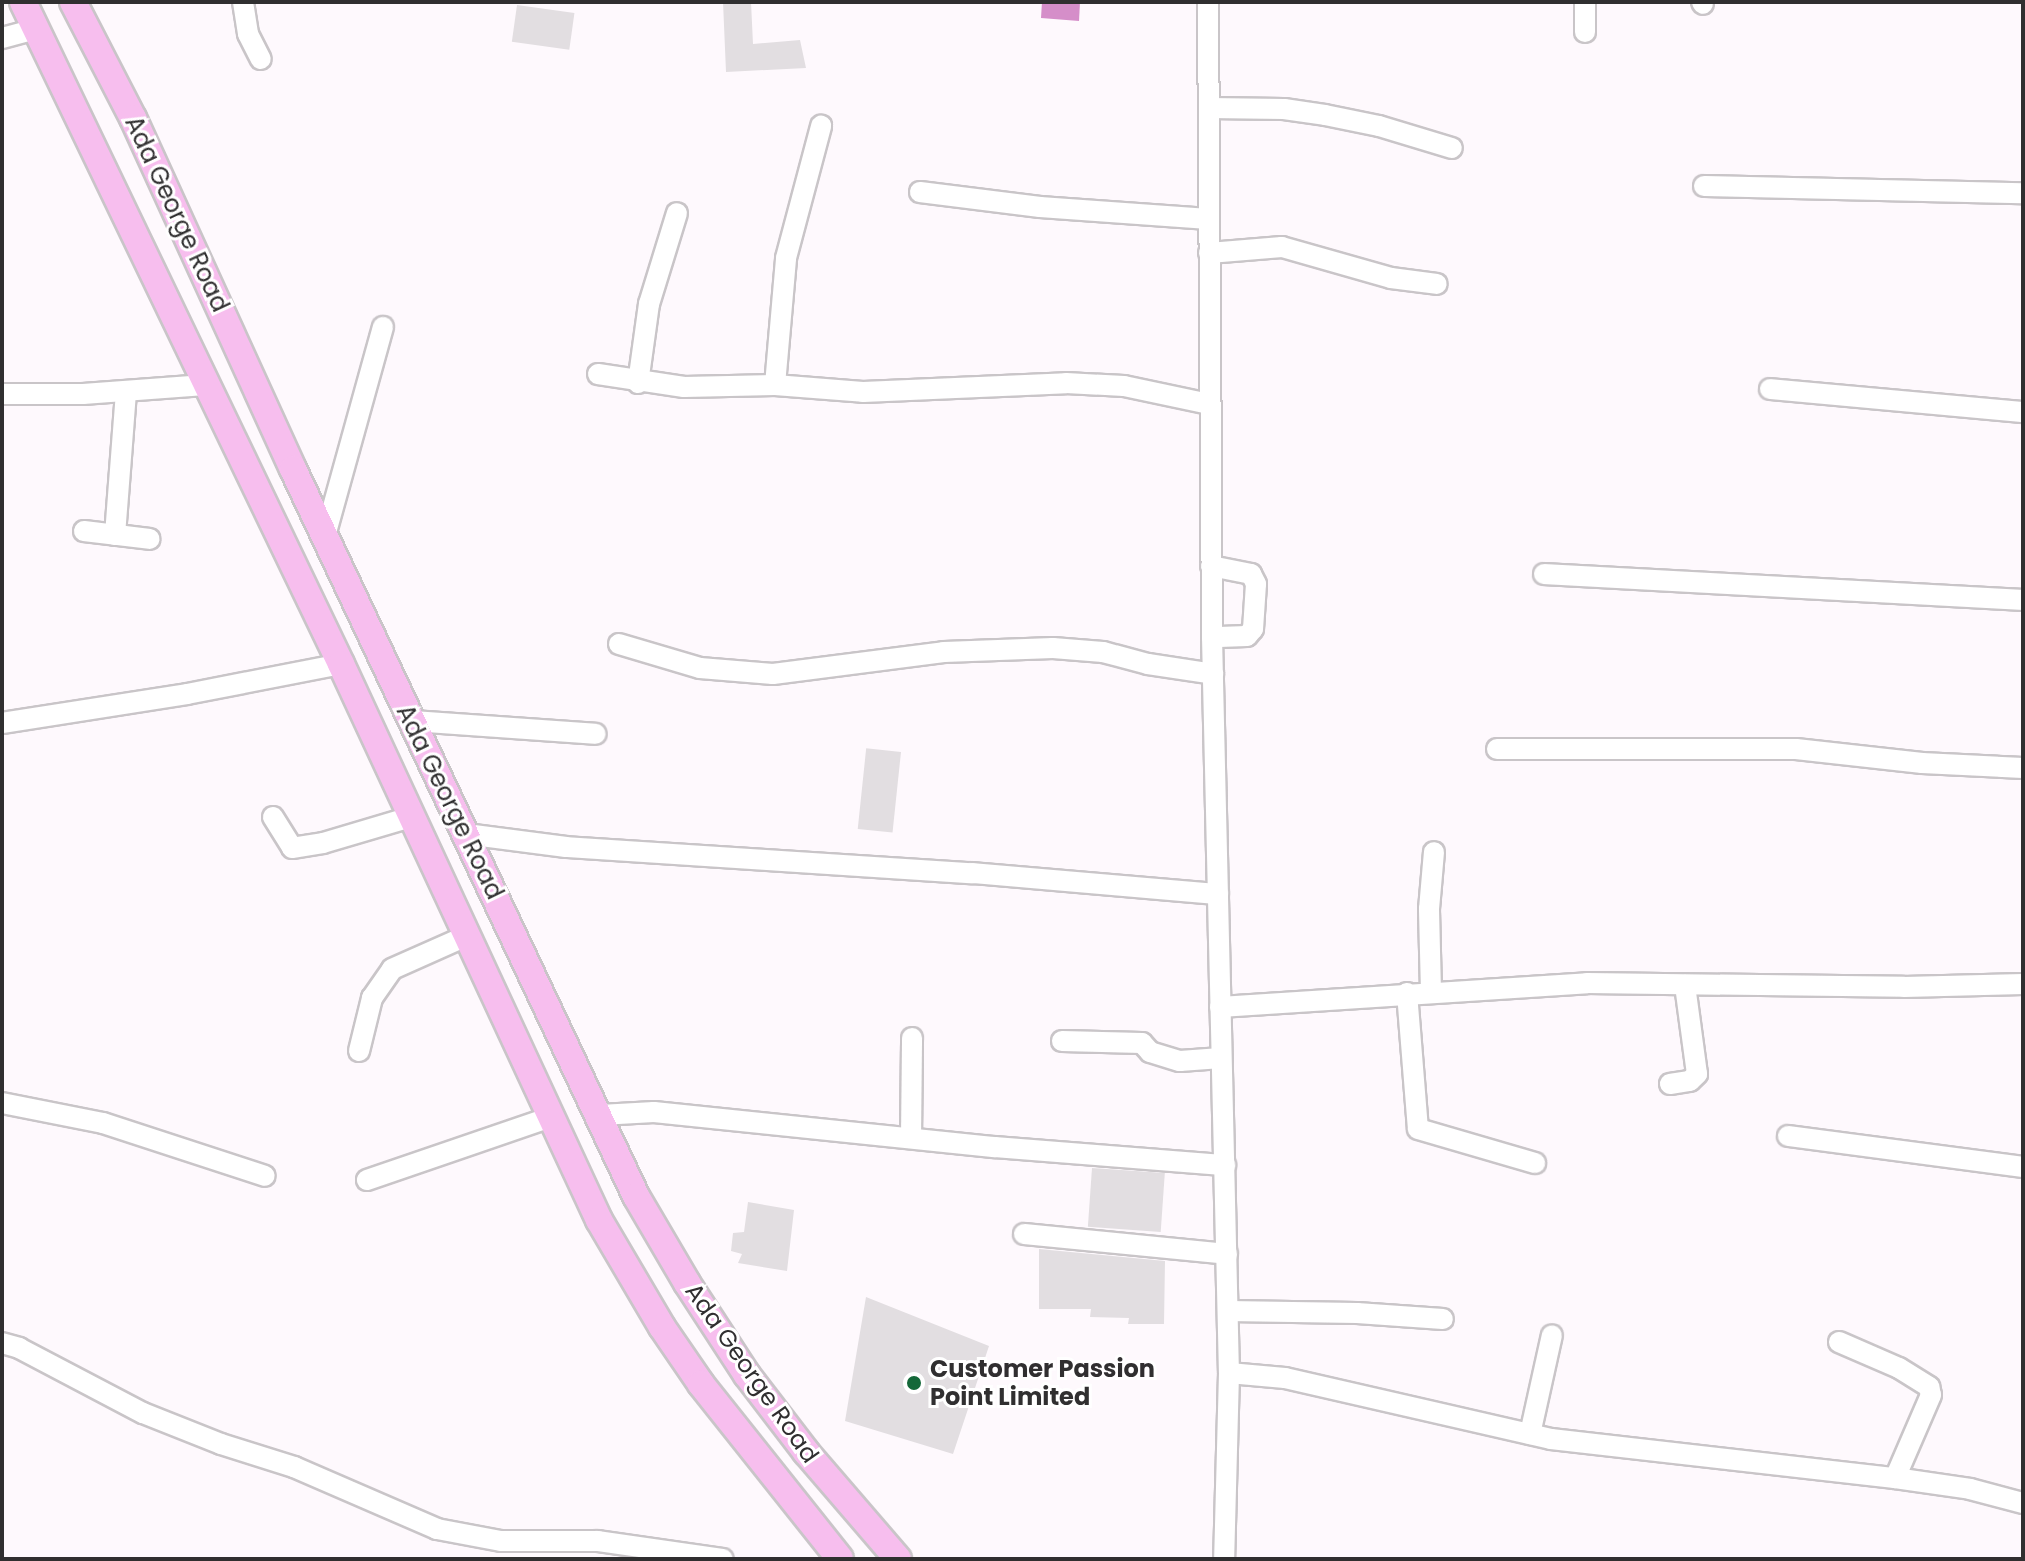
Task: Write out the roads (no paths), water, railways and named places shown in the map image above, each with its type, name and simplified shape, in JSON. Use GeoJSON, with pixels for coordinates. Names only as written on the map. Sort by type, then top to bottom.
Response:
{"type":"FeatureCollection","features":[{"type":"Feature","properties":{"kind":"main road","name":"Ada George Road"},"geometry":{"type":"LineString","coordinates":[[23,2],[341,664],[599,1220],[662,1327],[752,1451],[840,1559]]}},
{"type":"Feature","properties":{"kind":"main road","name":"Ada George Road"},"geometry":{"type":"LineString","coordinates":[[73,2],[133,118],[325,536],[636,1196],[747,1375],[806,1452],[898,1559]]}},
{"type":"Feature","properties":{"kind":"street"},"geometry":{"type":"LineString","coordinates":[[243,2],[248,34],[261,59]]}},
{"type":"Feature","properties":{"kind":"street"},"geometry":{"type":"LineString","coordinates":[[1208,2],[1212,637],[1229,1373],[1224,1559]]}},
{"type":"Feature","properties":{"kind":"street"},"geometry":{"type":"LineString","coordinates":[[1585,2],[1585,32]]}},
{"type":"Feature","properties":{"kind":"street"},"geometry":{"type":"LineString","coordinates":[[2,38],[36,29]]}},
{"type":"Feature","properties":{"kind":"street"},"geometry":{"type":"LineString","coordinates":[[1209,108],[1284,109],[1325,115],[1379,126],[1452,148]]}},
{"type":"Feature","properties":{"kind":"street"},"geometry":{"type":"LineString","coordinates":[[775,385],[786,258],[821,126]]}},
{"type":"Feature","properties":{"kind":"street"},"geometry":{"type":"LineString","coordinates":[[1704,186],[2023,193]]}},
{"type":"Feature","properties":{"kind":"street"},"geometry":{"type":"LineString","coordinates":[[920,192],[1040,207],[1209,219]]}},
{"type":"Feature","properties":{"kind":"street"},"geometry":{"type":"LineString","coordinates":[[638,383],[649,304],[677,213]]}},
{"type":"Feature","properties":{"kind":"street"},"geometry":{"type":"LineString","coordinates":[[1209,253],[1282,247],[1391,278],[1437,284]]}},
{"type":"Feature","properties":{"kind":"street"},"geometry":{"type":"LineString","coordinates":[[325,536],[383,327]]}},
{"type":"Feature","properties":{"kind":"street"},"geometry":{"type":"LineString","coordinates":[[598,374],[638,383],[684,387],[775,385],[863,392],[1066,383],[1124,386],[1209,404]]}},
{"type":"Feature","properties":{"kind":"street"},"geometry":{"type":"LineString","coordinates":[[2,394],[126,391],[205,385]]}},
{"type":"Feature","properties":{"kind":"street"},"geometry":{"type":"LineString","coordinates":[[1770,389],[2023,412]]}},
{"type":"Feature","properties":{"kind":"street"},"geometry":{"type":"LineString","coordinates":[[115,535],[126,391]]}},
{"type":"Feature","properties":{"kind":"street"},"geometry":{"type":"LineString","coordinates":[[84,531],[150,539]]}},
{"type":"Feature","properties":{"kind":"street"},"geometry":{"type":"LineString","coordinates":[[1211,566],[1251,574],[1256,584],[1253,629],[1247,636],[1212,637]]}},
{"type":"Feature","properties":{"kind":"street"},"geometry":{"type":"LineString","coordinates":[[1544,574],[2023,600]]}},
{"type":"Feature","properties":{"kind":"street"},"geometry":{"type":"LineString","coordinates":[[619,644],[700,668],[773,674],[944,652],[1053,648],[1103,652],[1148,664],[1213,674]]}},
{"type":"Feature","properties":{"kind":"street"},"geometry":{"type":"LineString","coordinates":[[2,723],[187,694],[341,664]]}},
{"type":"Feature","properties":{"kind":"street"},"geometry":{"type":"LineString","coordinates":[[412,721],[596,734]]}},
{"type":"Feature","properties":{"kind":"street"},"geometry":{"type":"LineString","coordinates":[[1497,749],[1796,749],[1922,763],[2023,768]]}},
{"type":"Feature","properties":{"kind":"street"},"geometry":{"type":"LineString","coordinates":[[273,817],[292,848],[323,843],[411,817]]}},
{"type":"Feature","properties":{"kind":"street"},"geometry":{"type":"LineString","coordinates":[[466,834],[566,847],[972,873],[1218,894]]}},
{"type":"Feature","properties":{"kind":"street"},"geometry":{"type":"LineString","coordinates":[[1431,992],[1429,909],[1434,852]]}},
{"type":"Feature","properties":{"kind":"street"},"geometry":{"type":"LineString","coordinates":[[359,1051],[372,998],[392,969],[466,936]]}},
{"type":"Feature","properties":{"kind":"street"},"geometry":{"type":"LineString","coordinates":[[1220,1007],[1587,983],[1904,987],[2023,984]]}},
{"type":"Feature","properties":{"kind":"street"},"geometry":{"type":"LineString","coordinates":[[1670,1084],[1690,1081],[1697,1074],[1685,985]]}},
{"type":"Feature","properties":{"kind":"street"},"geometry":{"type":"LineString","coordinates":[[1407,993],[1418,1129],[1535,1163]]}},
{"type":"Feature","properties":{"kind":"street"},"geometry":{"type":"LineString","coordinates":[[911,1138],[912,1038]]}},
{"type":"Feature","properties":{"kind":"street"},"geometry":{"type":"LineString","coordinates":[[1062,1041],[1142,1043],[1150,1052],[1180,1061],[1221,1058]]}},
{"type":"Feature","properties":{"kind":"street"},"geometry":{"type":"LineString","coordinates":[[2,1103],[103,1123],[265,1176]]}},
{"type":"Feature","properties":{"kind":"street"},"geometry":{"type":"LineString","coordinates":[[600,1115],[654,1112],[1225,1165]]}},
{"type":"Feature","properties":{"kind":"street"},"geometry":{"type":"LineString","coordinates":[[367,1180],[551,1117]]}},
{"type":"Feature","properties":{"kind":"street"},"geometry":{"type":"LineString","coordinates":[[1788,1136],[2023,1167]]}},
{"type":"Feature","properties":{"kind":"street"},"geometry":{"type":"LineString","coordinates":[[1024,1234],[1227,1254]]}},
{"type":"Feature","properties":{"kind":"street"},"geometry":{"type":"LineString","coordinates":[[1228,1311],[1357,1313],[1443,1319]]}},
{"type":"Feature","properties":{"kind":"street"},"geometry":{"type":"LineString","coordinates":[[1530,1434],[1552,1335]]}},
{"type":"Feature","properties":{"kind":"street"},"geometry":{"type":"LineString","coordinates":[[1839,1342],[1899,1368],[1929,1387],[1931,1395],[1895,1478]]}},
{"type":"Feature","properties":{"kind":"street"},"geometry":{"type":"LineString","coordinates":[[2,1343],[19,1348],[143,1413],[221,1444],[294,1467],[437,1529],[501,1541],[598,1541],[723,1559]]}},
{"type":"Feature","properties":{"kind":"street"},"geometry":{"type":"LineString","coordinates":[[1229,1373],[1285,1378],[1530,1434],[1660,1454],[1895,1478],[1970,1489],[2023,1503]]}},
{"type":"Feature","properties":{"kind":"place","name":"Customer Passion Point Limited"},"geometry":{"type":"Point","coordinates":[914,1383]}}]}
